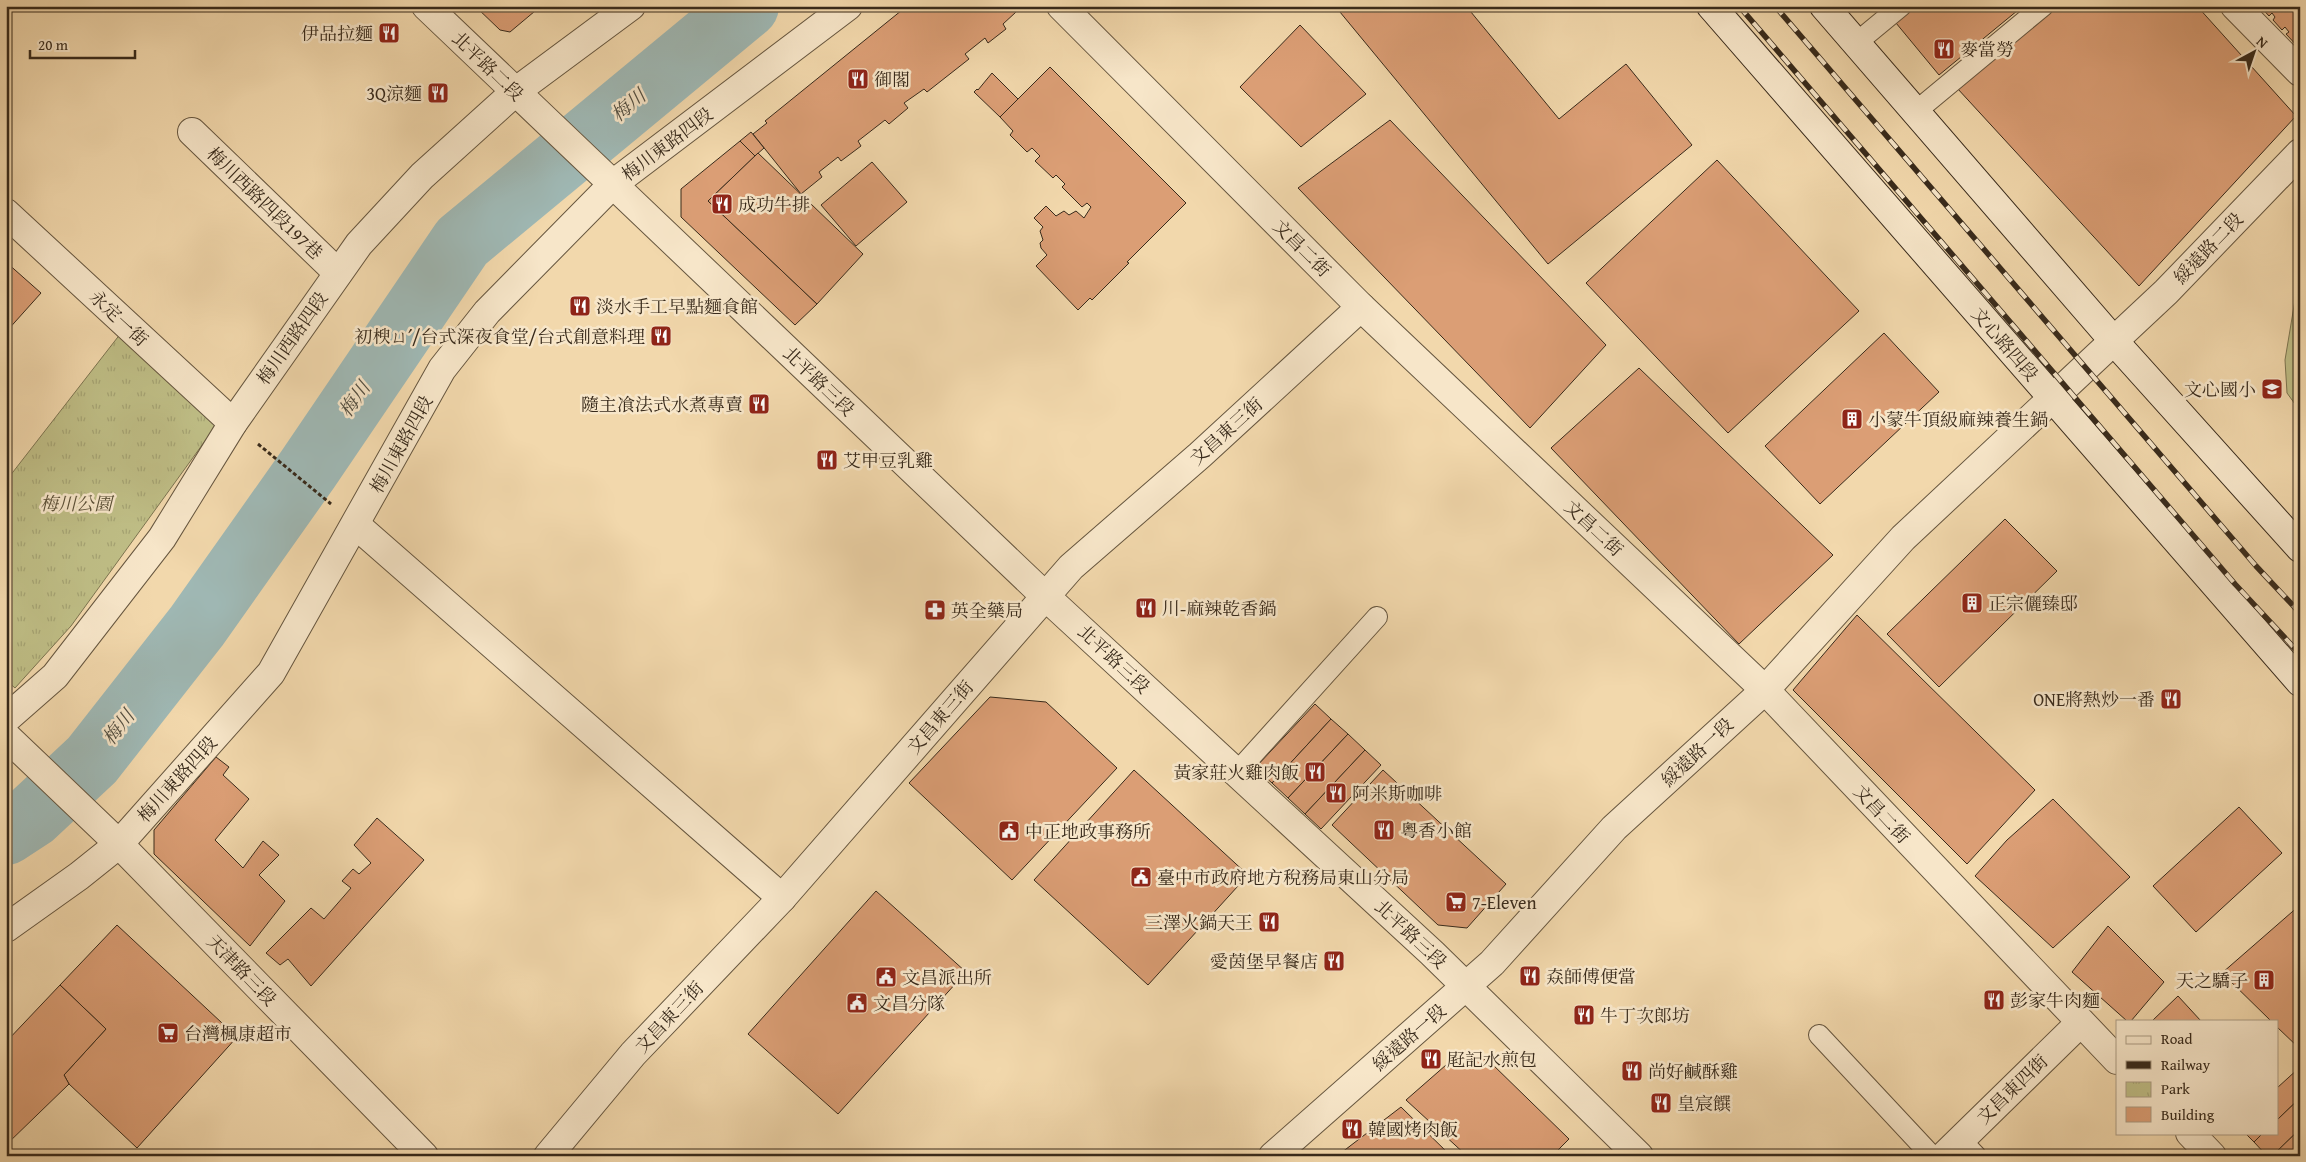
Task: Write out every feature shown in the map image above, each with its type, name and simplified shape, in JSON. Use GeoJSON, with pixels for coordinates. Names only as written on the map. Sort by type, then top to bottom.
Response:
{"type":"FeatureCollection","features":[{"type":"Feature","properties":{"kind":"street","name":"北平路二段"},"geometry":{"type":"LineString","coordinates":[[426,6],[589,162]]}},
{"type":"Feature","properties":{"kind":"street","name":"梅川西路四段"},"geometry":{"type":"LineString","coordinates":[[6,719],[55,676],[162,538],[233,423],[359,244],[422,176],[515,92],[631,6]]}},
{"type":"Feature","properties":{"kind":"street","name":"梅川東路四段"},"geometry":{"type":"LineString","coordinates":[[6,928],[79,876],[119,844],[271,673],[356,525],[442,369],[487,312],[613,184],[848,6]]}},
{"type":"Feature","properties":{"kind":"street","name":"文昌二街"},"geometry":{"type":"LineString","coordinates":[[1061,6],[1361,307],[1764,690],[2116,1059]]}},
{"type":"Feature","properties":{"kind":"street","name":"文心路四段"},"geometry":{"type":"LineString","coordinates":[[1711,6],[2300,682]]}},
{"type":"Feature","properties":{"kind":"street"},"geometry":{"type":"LineString","coordinates":[[1824,6],[1914,113],[2113,340],[2300,548]]}},
{"type":"Feature","properties":{"kind":"street"},"geometry":{"type":"LineString","coordinates":[[2236,6],[2300,72]]}},
{"type":"Feature","properties":{"kind":"street","name":"梅川西路四段197巷"},"geometry":{"type":"LineString","coordinates":[[192,132],[338,273]]}},
{"type":"Feature","properties":{"kind":"street","name":"綏遠路二段"},"geometry":{"type":"LineString","coordinates":[[2113,340],[2166,292],[2300,153]]}},
{"type":"Feature","properties":{"kind":"street","name":"北平路三段"},"geometry":{"type":"LineString","coordinates":[[589,162],[1045,596],[1466,986],[1639,1156]]}},
{"type":"Feature","properties":{"kind":"street","name":"永定一街"},"geometry":{"type":"LineString","coordinates":[[6,213],[233,423]]}},
{"type":"Feature","properties":{"kind":"street","name":"文昌東三街"},"geometry":{"type":"LineString","coordinates":[[548,1156],[634,1054],[782,898],[1071,567],[1200,455],[1361,307]]}},
{"type":"Feature","properties":{"kind":"street","name":"綏遠路一段"},"geometry":{"type":"LineString","coordinates":[[1273,1156],[1492,963],[1614,828],[1764,690],[1903,538],[2113,340]]}},
{"type":"Feature","properties":{"kind":"street"},"geometry":{"type":"LineString","coordinates":[[356,525],[782,898]]}},
{"type":"Feature","properties":{"kind":"street","name":"天津路三段"},"geometry":{"type":"LineString","coordinates":[[6,736],[119,844],[424,1156]]}},
{"type":"Feature","properties":{"kind":"street","name":"文昌東四街"},"geometry":{"type":"LineString","coordinates":[[1960,1150],[2080,1023]]}},
{"type":"Feature","properties":{"kind":"street"},"geometry":{"type":"LineString","coordinates":[[2191,1134],[2212,1156]]}},
{"type":"Feature","properties":{"kind":"lane"},"geometry":{"type":"LineString","coordinates":[[1855,44],[1901,6]]}},
{"type":"Feature","properties":{"kind":"lane"},"geometry":{"type":"LineString","coordinates":[[1914,113],[2043,6]]}},
{"type":"Feature","properties":{"kind":"lane"},"geometry":{"type":"LineString","coordinates":[[1237,772],[1377,617]]}},
{"type":"Feature","properties":{"kind":"lane"},"geometry":{"type":"LineString","coordinates":[[1819,1035],[1932,1156]]}},
{"type":"Feature","properties":{"kind":"path"},"geometry":{"type":"LineString","coordinates":[[233,423],[356,525]]}},
{"type":"Feature","properties":{"kind":"green space"},"geometry":{"type":"Polygon","coordinates":[[[2300,285],[2300,411],[2287,393],[2285,360],[2297,288],[2300,285]]]}},
{"type":"Feature","properties":{"kind":"green space","name":"梅川公園"},"geometry":{"type":"Polygon","coordinates":[[[121,333],[218,423],[71,626],[15,688],[6,680],[6,481],[121,333]]]}},
{"type":"Feature","properties":{"kind":"building"},"geometry":{"type":"Polygon","coordinates":[[[475,6],[541,6],[510,32],[500,30],[475,6]]]}},
{"type":"Feature","properties":{"kind":"building"},"geometry":{"type":"Polygon","coordinates":[[[907,6],[1011,6],[1016,12],[1003,24],[1006,29],[988,43],[985,38],[965,54],[969,59],[927,92],[924,89],[904,103],[908,108],[889,124],[885,120],[858,141],[861,146],[841,161],[838,157],[819,172],[822,177],[801,194],[753,134],[767,123],[765,121],[907,6]]]}},
{"type":"Feature","properties":{"kind":"building"},"geometry":{"type":"Polygon","coordinates":[[[1335,6],[1466,6],[1559,119],[1626,64],[1692,145],[1548,264],[1335,6]]]}},
{"type":"Feature","properties":{"kind":"building","name":"麥當勞"},"geometry":{"type":"Polygon","coordinates":[[[1916,6],[2023,6],[1939,75],[1896,23],[1916,6]]]}},
{"type":"Feature","properties":{"kind":"building"},"geometry":{"type":"Polygon","coordinates":[[[2052,6],[2197,6],[2296,116],[2139,286],[1957,88],[2052,6]]]}},
{"type":"Feature","properties":{"kind":"building"},"geometry":{"type":"Polygon","coordinates":[[[2260,6],[2300,6],[2300,49],[2286,34],[2289,32],[2285,27],[2282,30],[2273,20],[2275,17],[2272,13],[2269,16],[2260,6]]]}},
{"type":"Feature","properties":{"kind":"building"},"geometry":{"type":"Polygon","coordinates":[[[1300,25],[1366,94],[1301,147],[1240,87],[1300,25]]]}},
{"type":"Feature","properties":{"kind":"building"},"geometry":{"type":"Polygon","coordinates":[[[1050,67],[1186,203],[1092,300],[1090,298],[1078,310],[1036,266],[1047,255],[1041,248],[1040,243],[1043,240],[1040,231],[1043,227],[1034,218],[1046,206],[1056,216],[1064,211],[1069,215],[1076,211],[1084,218],[1091,207],[1087,203],[1082,207],[1062,187],[1065,184],[1056,175],[1053,178],[1035,161],[1040,156],[1032,148],[1027,152],[1010,135],[1013,131],[1000,117],[1050,67]]]}},
{"type":"Feature","properties":{"kind":"building"},"geometry":{"type":"Polygon","coordinates":[[[992,73],[1018,99],[1000,117],[974,92],[978,90],[992,73]]]}},
{"type":"Feature","properties":{"kind":"building"},"geometry":{"type":"Polygon","coordinates":[[[1390,120],[1606,345],[1530,428],[1298,188],[1390,120]]]}},
{"type":"Feature","properties":{"kind":"building"},"geometry":{"type":"Polygon","coordinates":[[[751,132],[764,148],[755,156],[740,141],[751,132]]]}},
{"type":"Feature","properties":{"kind":"building"},"geometry":{"type":"Polygon","coordinates":[[[740,141],[755,156],[708,201],[817,304],[795,325],[681,217],[681,189],[740,141]]]}},
{"type":"Feature","properties":{"kind":"building"},"geometry":{"type":"Polygon","coordinates":[[[758,153],[863,254],[817,304],[708,201],[758,153]]]}},
{"type":"Feature","properties":{"kind":"building"},"geometry":{"type":"Polygon","coordinates":[[[1717,160],[1859,311],[1728,433],[1586,283],[1717,160]]]}},
{"type":"Feature","properties":{"kind":"building"},"geometry":{"type":"Polygon","coordinates":[[[872,162],[907,202],[856,246],[821,205],[872,162]]]}},
{"type":"Feature","properties":{"kind":"building"},"geometry":{"type":"Polygon","coordinates":[[[6,262],[41,293],[6,332],[6,262]]]}},
{"type":"Feature","properties":{"kind":"building","name":"小蒙牛頂級麻辣養生鍋"},"geometry":{"type":"Polygon","coordinates":[[[1884,333],[1939,392],[1820,504],[1765,446],[1884,333]]]}},
{"type":"Feature","properties":{"kind":"building"},"geometry":{"type":"Polygon","coordinates":[[[1639,368],[1833,555],[1739,644],[1551,448],[1639,368]]]}},
{"type":"Feature","properties":{"kind":"building","name":"正宗儷臻邸"},"geometry":{"type":"Polygon","coordinates":[[[2005,519],[2057,571],[1939,687],[1887,634],[2005,519]]]}},
{"type":"Feature","properties":{"kind":"building"},"geometry":{"type":"Polygon","coordinates":[[[1857,615],[2035,790],[1967,864],[1793,690],[1857,615]]]}},
{"type":"Feature","properties":{"kind":"building","name":"中正地政事務所"},"geometry":{"type":"Polygon","coordinates":[[[990,697],[1046,702],[1117,768],[1012,880],[909,783],[990,697]]]}},
{"type":"Feature","properties":{"kind":"building"},"geometry":{"type":"Polygon","coordinates":[[[1315,704],[1331,719],[1272,783],[1255,768],[1315,704]]]}},
{"type":"Feature","properties":{"kind":"building"},"geometry":{"type":"Polygon","coordinates":[[[1331,719],[1348,734],[1288,798],[1272,783],[1331,719]]]}},
{"type":"Feature","properties":{"kind":"building"},"geometry":{"type":"Polygon","coordinates":[[[1348,734],[1365,750],[1305,814],[1288,798],[1348,734]]]}},
{"type":"Feature","properties":{"kind":"building"},"geometry":{"type":"Polygon","coordinates":[[[1365,750],[1381,765],[1321,829],[1305,814],[1365,750]]]}},
{"type":"Feature","properties":{"kind":"building"},"geometry":{"type":"Polygon","coordinates":[[[216,757],[229,767],[223,775],[249,799],[215,840],[243,868],[263,841],[279,855],[259,875],[285,901],[250,946],[154,854],[154,830],[216,757]]]}},
{"type":"Feature","properties":{"kind":"building","name":"臺中市政府地方稅務局東山分局"},"geometry":{"type":"Polygon","coordinates":[[[1134,770],[1248,875],[1148,985],[1034,880],[1134,770]]]}},
{"type":"Feature","properties":{"kind":"building"},"geometry":{"type":"Polygon","coordinates":[[[1383,770],[1506,884],[1467,928],[1438,925],[1332,825],[1383,770]]]}},
{"type":"Feature","properties":{"kind":"building"},"geometry":{"type":"Polygon","coordinates":[[[2053,799],[2130,877],[2053,948],[1975,876],[2007,840],[2053,799]]]}},
{"type":"Feature","properties":{"kind":"building"},"geometry":{"type":"Polygon","coordinates":[[[2239,807],[2282,853],[2196,932],[2153,886],[2239,807]]]}},
{"type":"Feature","properties":{"kind":"building"},"geometry":{"type":"Polygon","coordinates":[[[377,818],[424,860],[311,986],[288,959],[280,965],[266,953],[311,908],[324,919],[351,888],[342,881],[353,869],[359,874],[371,863],[354,845],[377,818]]]}},
{"type":"Feature","properties":{"kind":"building","name":"文昌分隊"},"geometry":{"type":"Polygon","coordinates":[[[876,891],[966,972],[838,1114],[748,1034],[876,891]]]}},
{"type":"Feature","properties":{"kind":"building","name":"天之驕子"},"geometry":{"type":"Polygon","coordinates":[[[2300,905],[2300,1049],[2278,1028],[2278,1020],[2270,1020],[2222,973],[2300,905]]]}},
{"type":"Feature","properties":{"kind":"building","name":"台灣楓康超市"},"geometry":{"type":"Polygon","coordinates":[[[117,925],[237,1037],[137,1148],[69,1084],[64,1075],[106,1029],[60,985],[117,925]]]}},
{"type":"Feature","properties":{"kind":"building"},"geometry":{"type":"Polygon","coordinates":[[[2108,926],[2164,982],[2132,1020],[2126,1020],[2072,972],[2108,926]]]}},
{"type":"Feature","properties":{"kind":"building"},"geometry":{"type":"Polygon","coordinates":[[[60,985],[106,1029],[64,1075],[69,1084],[6,1145],[6,1042],[60,985]]]}},
{"type":"Feature","properties":{"kind":"building"},"geometry":{"type":"Polygon","coordinates":[[[2178,996],[2200,1020],[2153,1020],[2178,996]]]}},
{"type":"Feature","properties":{"kind":"building"},"geometry":{"type":"Polygon","coordinates":[[[1471,1053],[1490,1062],[1569,1139],[1552,1156],[1467,1156],[1406,1100],[1454,1058],[1471,1053]]]}},
{"type":"Feature","properties":{"kind":"building"},"geometry":{"type":"Polygon","coordinates":[[[2299,1068],[2300,1098],[2278,1119],[2278,1087],[2299,1068]]]}},
{"type":"Feature","properties":{"kind":"building"},"geometry":{"type":"Polygon","coordinates":[[[2300,1098],[2300,1129],[2272,1156],[2267,1156],[2254,1142],[2262,1134],[2278,1134],[2278,1119],[2300,1098]]]}},
{"type":"Feature","properties":{"kind":"building"},"geometry":{"type":"Polygon","coordinates":[[[1401,1107],[1451,1156],[1337,1156],[1401,1107]]]}},
{"type":"Feature","properties":{"kind":"building"},"geometry":{"type":"Polygon","coordinates":[[[2300,1129],[2300,1156],[2272,1156],[2300,1129]]]}},
{"type":"Feature","properties":{"kind":"building"},"geometry":{"type":"Polygon","coordinates":[[[2246,1134],[2262,1134],[2254,1142],[2246,1134]]]}},
{"type":"Feature","properties":{"kind":"waterway","name":"梅川"},"geometry":{"type":"LineString","coordinates":[[6,833],[32,816],[92,760],[197,626],[308,469],[462,242],[747,6]]}},
{"type":"Feature","properties":{"kind":"railway"},"geometry":{"type":"LineString","coordinates":[[1739,6],[2235,584],[2300,654]]}},
{"type":"Feature","properties":{"kind":"railway"},"geometry":{"type":"LineString","coordinates":[[1775,6],[2256,566],[2300,613]]}},
{"type":"Feature","properties":{"kind":"place","name":"伊品拉麵"},"geometry":{"type":"Point","coordinates":[389,33]}},
{"type":"Feature","properties":{"kind":"place","name":"麥當勞"},"geometry":{"type":"Point","coordinates":[1944,49]}},
{"type":"Feature","properties":{"kind":"place","name":"御閣"},"geometry":{"type":"Point","coordinates":[858,79]}},
{"type":"Feature","properties":{"kind":"place","name":"3Q涼麵"},"geometry":{"type":"Point","coordinates":[438,93]}},
{"type":"Feature","properties":{"kind":"place","name":"成功牛排"},"geometry":{"type":"Point","coordinates":[722,204]}},
{"type":"Feature","properties":{"kind":"place","name":"淡水手工早點麵食館"},"geometry":{"type":"Point","coordinates":[580,306]}},
{"type":"Feature","properties":{"kind":"place","name":"初楰ㄩˊ/台式深夜食堂/台式創意料理"},"geometry":{"type":"Point","coordinates":[661,336]}},
{"type":"Feature","properties":{"kind":"place","name":"文心國小"},"geometry":{"type":"Point","coordinates":[2272,389]}},
{"type":"Feature","properties":{"kind":"place","name":"隨主飡法式水煮專賣"},"geometry":{"type":"Point","coordinates":[759,404]}},
{"type":"Feature","properties":{"kind":"place","name":"小蒙牛頂級麻辣養生鍋"},"geometry":{"type":"Point","coordinates":[1852,419]}},
{"type":"Feature","properties":{"kind":"place","name":"艾甲豆乳雞"},"geometry":{"type":"Point","coordinates":[827,460]}},
{"type":"Feature","properties":{"kind":"place","name":"正宗儷臻邸"},"geometry":{"type":"Point","coordinates":[1972,603]}},
{"type":"Feature","properties":{"kind":"place","name":"川-麻辣乾香鍋"},"geometry":{"type":"Point","coordinates":[1146,608]}},
{"type":"Feature","properties":{"kind":"place","name":"英全藥局"},"geometry":{"type":"Point","coordinates":[935,610]}},
{"type":"Feature","properties":{"kind":"place","name":"ONE將熱炒一番"},"geometry":{"type":"Point","coordinates":[2171,699]}},
{"type":"Feature","properties":{"kind":"place","name":"黃家莊火雞肉飯"},"geometry":{"type":"Point","coordinates":[1315,772]}},
{"type":"Feature","properties":{"kind":"place","name":"阿米斯咖啡"},"geometry":{"type":"Point","coordinates":[1336,793]}},
{"type":"Feature","properties":{"kind":"place","name":"粵香小館"},"geometry":{"type":"Point","coordinates":[1384,830]}},
{"type":"Feature","properties":{"kind":"place","name":"中正地政事務所"},"geometry":{"type":"Point","coordinates":[1009,831]}},
{"type":"Feature","properties":{"kind":"place","name":"臺中市政府地方稅務局東山分局"},"geometry":{"type":"Point","coordinates":[1141,877]}},
{"type":"Feature","properties":{"kind":"place","name":"7-Eleven"},"geometry":{"type":"Point","coordinates":[1456,902]}},
{"type":"Feature","properties":{"kind":"place","name":"三澤火鍋天王"},"geometry":{"type":"Point","coordinates":[1269,922]}},
{"type":"Feature","properties":{"kind":"place","name":"愛茵堡早餐店"},"geometry":{"type":"Point","coordinates":[1334,961]}},
{"type":"Feature","properties":{"kind":"place","name":"𡘙師傅便當"},"geometry":{"type":"Point","coordinates":[1530,976]}},
{"type":"Feature","properties":{"kind":"place","name":"文昌派出所"},"geometry":{"type":"Point","coordinates":[886,977]}},
{"type":"Feature","properties":{"kind":"place","name":"天之驕子"},"geometry":{"type":"Point","coordinates":[2264,980]}},
{"type":"Feature","properties":{"kind":"place","name":"彭家牛肉麵"},"geometry":{"type":"Point","coordinates":[1994,1000]}},
{"type":"Feature","properties":{"kind":"place","name":"文昌分隊"},"geometry":{"type":"Point","coordinates":[857,1003]}},
{"type":"Feature","properties":{"kind":"place","name":"牛丁次郎坊"},"geometry":{"type":"Point","coordinates":[1584,1015]}},
{"type":"Feature","properties":{"kind":"place","name":"台灣楓康超市"},"geometry":{"type":"Point","coordinates":[168,1033]}},
{"type":"Feature","properties":{"kind":"place","name":"屘記水煎包"},"geometry":{"type":"Point","coordinates":[1431,1059]}},
{"type":"Feature","properties":{"kind":"place","name":"尚好鹹酥雞"},"geometry":{"type":"Point","coordinates":[1632,1071]}},
{"type":"Feature","properties":{"kind":"place","name":"皇宸饌"},"geometry":{"type":"Point","coordinates":[1661,1103]}},
{"type":"Feature","properties":{"kind":"place","name":"韓國烤肉飯"},"geometry":{"type":"Point","coordinates":[1352,1129]}}]}
